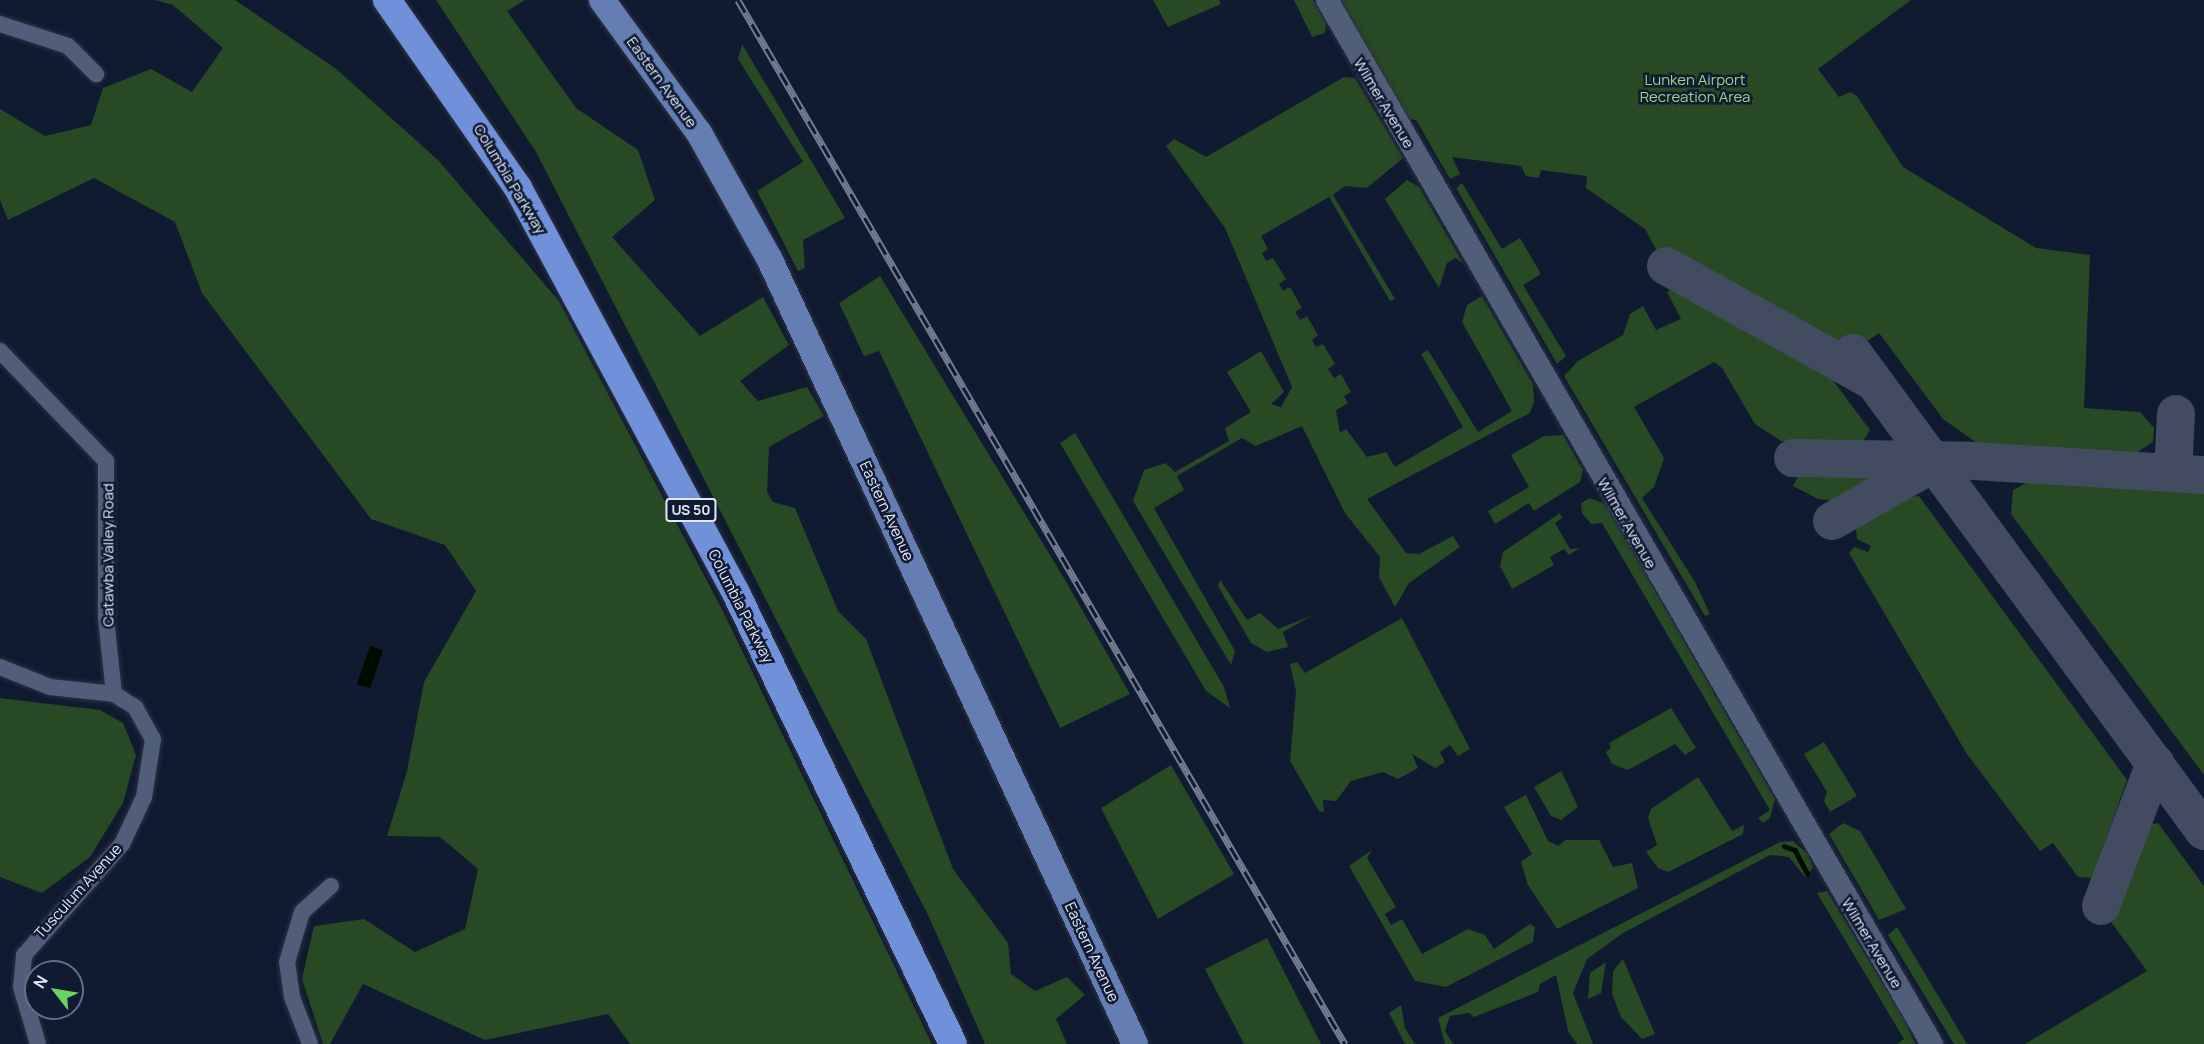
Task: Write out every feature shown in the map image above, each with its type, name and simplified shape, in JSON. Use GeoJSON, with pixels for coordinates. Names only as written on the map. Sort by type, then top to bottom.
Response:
{"type":"FeatureCollection","features":[{"type":"Feature","properties":{"kind":"highway","name":"Columbia Parkway"},"geometry":{"type":"LineString","coordinates":[[387,0],[518,188],[736,593],[953,1044]]}},
{"type":"Feature","properties":{"kind":"highway","name":"Columbia Parkway"},"geometry":{"type":"LineString","coordinates":[[409,0],[497,120],[698,485],[972,1044]]}},
{"type":"Feature","properties":{"kind":"main road","name":"Eastern Avenue"},"geometry":{"type":"LineString","coordinates":[[602,0],[682,107],[769,258],[1135,1044]]}},
{"type":"Feature","properties":{"kind":"street","name":"Wilmer Avenue"},"geometry":{"type":"LineString","coordinates":[[1327,0],[1932,1044]]}},
{"type":"Feature","properties":{"kind":"street"},"geometry":{"type":"LineString","coordinates":[[0,24],[68,46],[96,74]]}},
{"type":"Feature","properties":{"kind":"street","name":"Catawba Valley Road"},"geometry":{"type":"LineString","coordinates":[[0,351],[106,461],[106,618],[114,694]]}},
{"type":"Feature","properties":{"kind":"street","name":"Tusculum Avenue"},"geometry":{"type":"LineString","coordinates":[[0,667],[50,687],[114,694],[135,707],[149,727],[150,772],[122,844],[24,955],[21,987],[38,1044]]}},
{"type":"Feature","properties":{"kind":"street"},"geometry":{"type":"LineString","coordinates":[[310,1044],[290,988],[289,949],[302,912],[331,886]]}},
{"type":"Feature","properties":{"kind":"green space"},"geometry":{"type":"Polygon","coordinates":[[[155,0],[235,0],[335,68],[438,160],[559,301],[722,609],[932,1044],[630,1044],[608,1014],[485,1040],[363,984],[330,1044],[323,1044],[302,979],[314,926],[364,919],[415,952],[465,929],[478,869],[440,837],[387,836],[407,771],[424,682],[476,591],[445,545],[371,519],[202,293],[175,222],[94,178],[8,220],[0,200],[0,109],[45,136],[91,125],[103,88],[151,69],[192,92],[223,48],[173,5],[155,0]]]}},
{"type":"Feature","properties":{"kind":"green space"},"geometry":{"type":"Polygon","coordinates":[[[436,0],[525,0],[507,11],[576,108],[638,150],[655,200],[612,237],[700,336],[763,297],[789,345],[740,381],[758,401],[807,387],[824,416],[769,447],[767,492],[773,502],[795,508],[838,611],[866,639],[953,869],[1008,943],[1011,974],[1035,991],[1067,977],[1085,995],[1056,1019],[1067,1044],[985,1044],[929,917],[536,152],[436,0]]]}},
{"type":"Feature","properties":{"kind":"green space"},"geometry":{"type":"Polygon","coordinates":[[[1153,0],[1219,0],[1221,4],[1168,27],[1153,0]]]}},
{"type":"Feature","properties":{"kind":"green space"},"geometry":{"type":"Polygon","coordinates":[[[1294,0],[1313,0],[1326,23],[1325,33],[1312,37],[1294,0]]]}},
{"type":"Feature","properties":{"kind":"green space","name":"Lunken Airport Recreation Area"},"geometry":{"type":"Polygon","coordinates":[[[1334,0],[1911,0],[1818,69],[1839,97],[1850,92],[1857,96],[1903,167],[2036,248],[2090,255],[2084,408],[2140,412],[2154,428],[2153,442],[2133,455],[1977,443],[1943,419],[1879,333],[1841,359],[1660,257],[1645,229],[1586,188],[1587,176],[1541,170],[1539,178],[1526,176],[1521,166],[1452,157],[1460,174],[1450,179],[1416,120],[1403,118],[1334,0]]]}},
{"type":"Feature","properties":{"kind":"green space"},"geometry":{"type":"Polygon","coordinates":[[[742,44],[845,218],[803,240],[805,268],[798,271],[757,191],[803,162],[738,59],[742,44]]]}},
{"type":"Feature","properties":{"kind":"green space"},"geometry":{"type":"Polygon","coordinates":[[[1344,77],[1355,78],[1403,158],[1367,188],[1345,186],[1333,195],[1395,299],[1390,301],[1329,197],[1261,236],[1268,249],[1262,253],[1266,261],[1273,258],[1286,279],[1279,284],[1283,291],[1290,287],[1302,308],[1295,312],[1300,320],[1307,316],[1318,335],[1312,340],[1316,347],[1323,344],[1335,364],[1328,369],[1334,378],[1341,374],[1351,392],[1344,396],[1348,403],[1336,410],[1340,433],[1346,429],[1367,457],[1386,452],[1395,467],[1463,427],[1421,354],[1428,350],[1478,432],[1512,411],[1462,322],[1467,305],[1482,296],[1533,384],[1534,402],[1530,413],[1367,499],[1406,553],[1419,554],[1453,536],[1460,547],[1409,583],[1395,607],[1379,577],[1380,557],[1345,513],[1302,426],[1256,446],[1242,438],[1177,476],[1184,490],[1154,508],[1235,651],[1231,665],[1133,501],[1144,470],[1166,463],[1175,472],[1229,441],[1225,428],[1251,412],[1227,372],[1261,351],[1284,392],[1271,404],[1281,407],[1292,387],[1225,228],[1166,146],[1174,139],[1206,157],[1344,77]]]}},
{"type":"Feature","properties":{"kind":"green space"},"geometry":{"type":"Polygon","coordinates":[[[1407,180],[1419,187],[1463,263],[1455,258],[1447,263],[1439,288],[1385,199],[1407,180]]]}},
{"type":"Feature","properties":{"kind":"green space"},"geometry":{"type":"Polygon","coordinates":[[[1462,183],[1502,249],[1520,238],[1541,274],[1523,285],[1566,356],[1557,364],[1456,188],[1462,183]]]}},
{"type":"Feature","properties":{"kind":"green space"},"geometry":{"type":"Polygon","coordinates":[[[880,276],[1064,578],[1130,694],[1060,728],[879,351],[864,356],[839,303],[880,276]]]}},
{"type":"Feature","properties":{"kind":"green space"},"geometry":{"type":"Polygon","coordinates":[[[1678,286],[1826,371],[1870,430],[1860,446],[1781,441],[1755,424],[1722,368],[1714,362],[1634,407],[1664,458],[1654,487],[1642,498],[1695,582],[1710,614],[1705,616],[1564,376],[1578,361],[1623,335],[1630,314],[1643,306],[1656,330],[1681,319],[1667,292],[1678,286]]]}},
{"type":"Feature","properties":{"kind":"green space"},"geometry":{"type":"Polygon","coordinates":[[[1075,433],[1224,687],[1230,708],[1206,691],[1060,443],[1075,433]]]}},
{"type":"Feature","properties":{"kind":"green space"},"geometry":{"type":"Polygon","coordinates":[[[1563,435],[1583,470],[1580,482],[1534,511],[1529,503],[1495,524],[1488,511],[1529,487],[1511,455],[1544,436],[1563,435]]]}},
{"type":"Feature","properties":{"kind":"green space"},"geometry":{"type":"Polygon","coordinates":[[[1816,466],[1867,468],[1875,483],[1843,501],[1818,499],[1793,486],[1799,474],[1816,466]]]}},
{"type":"Feature","properties":{"kind":"green space"},"geometry":{"type":"Polygon","coordinates":[[[2028,482],[2204,491],[2204,775],[2011,514],[2013,490],[2028,482]]]}},
{"type":"Feature","properties":{"kind":"green space"},"geometry":{"type":"Polygon","coordinates":[[[1919,496],[2127,780],[2092,878],[2078,877],[2053,843],[2040,851],[1967,754],[1849,553],[1854,547],[1868,552],[1871,546],[1857,539],[1855,520],[1891,499],[1919,496]]]}},
{"type":"Feature","properties":{"kind":"green space"},"geometry":{"type":"Polygon","coordinates":[[[1590,498],[1605,504],[1775,799],[1770,818],[1763,823],[1758,818],[1770,810],[1602,523],[1591,524],[1582,513],[1581,503],[1590,498]]]}},
{"type":"Feature","properties":{"kind":"green space"},"geometry":{"type":"Polygon","coordinates":[[[1560,513],[1562,518],[1555,523],[1570,549],[1580,548],[1569,555],[1564,549],[1550,557],[1554,565],[1512,589],[1500,566],[1503,552],[1560,513]]]}},
{"type":"Feature","properties":{"kind":"green space"},"geometry":{"type":"Polygon","coordinates":[[[1220,580],[1247,620],[1260,613],[1278,629],[1313,615],[1283,632],[1288,647],[1267,652],[1251,643],[1218,586],[1220,580]]]}},
{"type":"Feature","properties":{"kind":"green space"},"geometry":{"type":"Polygon","coordinates":[[[1402,618],[1470,749],[1458,756],[1450,745],[1440,752],[1445,762],[1435,768],[1412,754],[1418,768],[1398,779],[1383,772],[1351,781],[1336,801],[1323,800],[1324,812],[1319,811],[1290,761],[1296,691],[1290,664],[1297,662],[1305,673],[1402,618]]]}},
{"type":"Feature","properties":{"kind":"green space"},"geometry":{"type":"Polygon","coordinates":[[[0,698],[100,710],[123,723],[136,755],[123,803],[90,857],[42,893],[0,877],[0,698]]]}},
{"type":"Feature","properties":{"kind":"green space"},"geometry":{"type":"Polygon","coordinates":[[[1671,708],[1696,748],[1685,755],[1675,744],[1628,770],[1612,764],[1606,752],[1611,748],[1609,743],[1671,708]]]}},
{"type":"Feature","properties":{"kind":"green space"},"geometry":{"type":"Polygon","coordinates":[[[1824,742],[1857,796],[1830,812],[1824,801],[1827,792],[1804,754],[1824,742]]]}},
{"type":"Feature","properties":{"kind":"green space"},"geometry":{"type":"Polygon","coordinates":[[[1171,765],[1234,874],[1158,919],[1101,808],[1171,765]]]}},
{"type":"Feature","properties":{"kind":"green space"},"geometry":{"type":"Polygon","coordinates":[[[1561,771],[1578,807],[1561,820],[1551,816],[1534,787],[1561,771]]]}},
{"type":"Feature","properties":{"kind":"green space"},"geometry":{"type":"Polygon","coordinates":[[[1698,777],[1732,831],[1744,825],[1743,834],[1668,872],[1658,868],[1646,852],[1657,845],[1648,818],[1651,809],[1698,777]]]}},
{"type":"Feature","properties":{"kind":"green space"},"geometry":{"type":"Polygon","coordinates":[[[1526,795],[1548,841],[1558,846],[1565,840],[1599,840],[1613,867],[1632,863],[1638,888],[1557,929],[1528,885],[1521,862],[1532,854],[1504,807],[1526,795]]]}},
{"type":"Feature","properties":{"kind":"green space"},"geometry":{"type":"Polygon","coordinates":[[[1843,823],[1860,831],[1906,909],[1879,920],[1829,834],[1843,823]]]}},
{"type":"Feature","properties":{"kind":"green space"},"geometry":{"type":"Polygon","coordinates":[[[2158,823],[2204,886],[2204,1044],[2025,1044],[2147,971],[2111,922],[2147,825],[2158,823]]]}},
{"type":"Feature","properties":{"kind":"green space"},"geometry":{"type":"Polygon","coordinates":[[[1793,841],[1808,854],[1813,868],[1805,877],[1789,857],[1770,855],[1623,933],[1587,959],[1573,993],[1593,1044],[1577,1044],[1568,1031],[1556,975],[1540,984],[1538,992],[1474,1017],[1469,1013],[1450,1016],[1445,1031],[1453,1044],[1445,1044],[1438,1018],[1780,842],[1793,841]]]}},
{"type":"Feature","properties":{"kind":"green space"},"geometry":{"type":"Polygon","coordinates":[[[1372,850],[1367,858],[1396,907],[1385,914],[1391,925],[1402,919],[1422,954],[1468,929],[1485,935],[1494,949],[1530,924],[1535,927],[1533,942],[1446,987],[1415,981],[1349,866],[1372,850]]]}},
{"type":"Feature","properties":{"kind":"green space"},"geometry":{"type":"Polygon","coordinates":[[[1827,891],[1904,1019],[1915,1044],[1897,1044],[1904,1039],[1817,893],[1827,891]]]}},
{"type":"Feature","properties":{"kind":"green space"},"geometry":{"type":"Polygon","coordinates":[[[1897,927],[1967,1044],[1954,1044],[1888,935],[1897,927]]]}},
{"type":"Feature","properties":{"kind":"green space"},"geometry":{"type":"Polygon","coordinates":[[[1267,938],[1321,1044],[1244,1044],[1205,969],[1267,938]]]}},
{"type":"Feature","properties":{"kind":"green space"},"geometry":{"type":"Polygon","coordinates":[[[1623,959],[1655,1034],[1642,1039],[1621,1017],[1612,994],[1613,971],[1623,959]]]}},
{"type":"Feature","properties":{"kind":"green space"},"geometry":{"type":"Polygon","coordinates":[[[1606,962],[1601,993],[1588,999],[1590,973],[1606,962]]]}},
{"type":"Feature","properties":{"kind":"green space"},"geometry":{"type":"Polygon","coordinates":[[[1401,1005],[1405,1028],[1415,1044],[1405,1044],[1389,1013],[1401,1005]]]}},
{"type":"Feature","properties":{"kind":"shaded area"},"geometry":{"type":"Polygon","coordinates":[[[370,646],[383,650],[370,688],[357,684],[370,646]]]}},
{"type":"Feature","properties":{"kind":"waterway"},"geometry":{"type":"LineString","coordinates":[[1784,846],[1795,850],[1808,874]]}},
{"type":"Feature","properties":{"kind":"taxiway"},"geometry":{"type":"LineString","coordinates":[[1666,266],[1871,380]]}},
{"type":"Feature","properties":{"kind":"taxiway"},"geometry":{"type":"LineString","coordinates":[[1853,353],[2204,831]]}},
{"type":"Feature","properties":{"kind":"taxiway"},"geometry":{"type":"LineString","coordinates":[[2173,473],[2176,414]]}},
{"type":"Feature","properties":{"kind":"taxiway"},"geometry":{"type":"LineString","coordinates":[[1793,458],[1974,461],[2204,475]]}},
{"type":"Feature","properties":{"kind":"taxiway"},"geometry":{"type":"LineString","coordinates":[[1832,521],[1934,463]]}},
{"type":"Feature","properties":{"kind":"taxiway"},"geometry":{"type":"LineString","coordinates":[[2101,906],[2155,763]]}},
{"type":"Feature","properties":{"kind":"railway"},"geometry":{"type":"LineString","coordinates":[[738,0],[1345,1044]]}}]}
